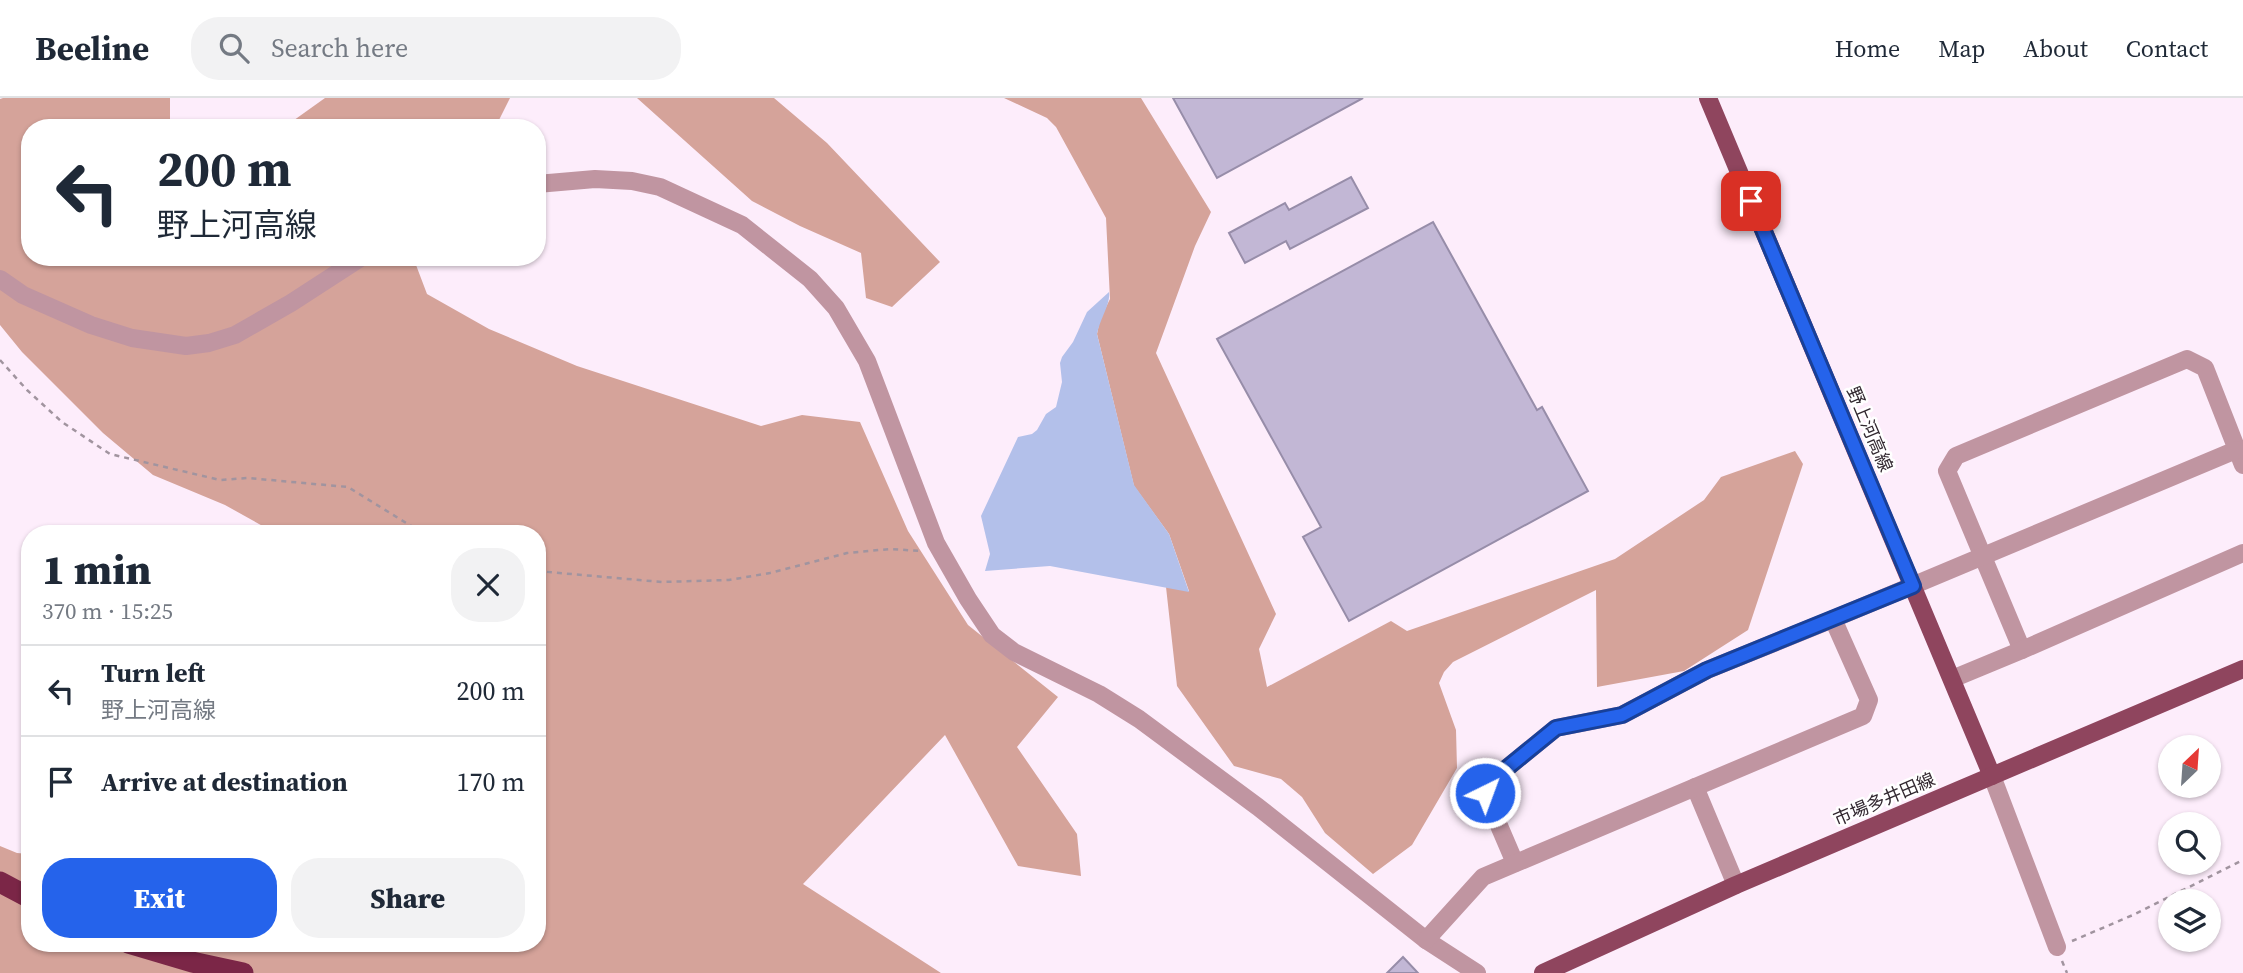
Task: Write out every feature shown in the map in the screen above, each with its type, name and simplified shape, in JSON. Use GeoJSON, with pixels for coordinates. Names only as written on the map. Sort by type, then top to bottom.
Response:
{"type":"FeatureCollection","features":[{"type":"Feature","properties":{"kind":"highway"},"geometry":{"type":"LineString","coordinates":[[0,882],[21,893]]}},
{"type":"Feature","properties":{"kind":"highway"},"geometry":{"type":"LineString","coordinates":[[158,952],[243,973]]}},
{"type":"Feature","properties":{"kind":"main road","name":"野上河高線"},"geometry":{"type":"LineString","coordinates":[[1708,98],[1992,776]]}},
{"type":"Feature","properties":{"kind":"main road","name":"市場多井田線"},"geometry":{"type":"LineString","coordinates":[[1543,973],[1736,885],[2243,668]]}},
{"type":"Feature","properties":{"kind":"street"},"geometry":{"type":"LineString","coordinates":[[546,183],[595,178],[632,181],[660,187],[742,225],[810,279],[836,308],[867,361],[941,552],[992,635],[1014,652],[1099,694],[1150,727],[1258,807],[1426,940],[1477,973]]}},
{"type":"Feature","properties":{"kind":"street"},"geometry":{"type":"LineString","coordinates":[[0,279],[23,295],[91,325],[132,338],[186,346],[209,343],[235,335],[348,266]]}},
{"type":"Feature","properties":{"kind":"street"},"geometry":{"type":"LineString","coordinates":[[1515,863],[1485,793],[1491,781],[1556,728],[1622,715],[1707,670],[1983,556],[2240,458],[2205,369],[2187,359],[1956,456],[1947,471],[1983,556],[2022,650]]}},
{"type":"Feature","properties":{"kind":"street"},"geometry":{"type":"LineString","coordinates":[[1952,679],[2243,553]]}},
{"type":"Feature","properties":{"kind":"street"},"geometry":{"type":"LineString","coordinates":[[1426,940],[1483,877],[1863,716],[1869,700],[1833,619]]}},
{"type":"Feature","properties":{"kind":"street"},"geometry":{"type":"LineString","coordinates":[[1992,776],[2057,947]]}},
{"type":"Feature","properties":{"kind":"street"},"geometry":{"type":"LineString","coordinates":[[1695,787],[1736,885]]}},
{"type":"Feature","properties":{"kind":"path"},"geometry":{"type":"LineString","coordinates":[[0,360],[27,390],[62,422],[110,454],[220,480],[248,478],[348,487],[409,525]]}},
{"type":"Feature","properties":{"kind":"path"},"geometry":{"type":"LineString","coordinates":[[546,572],[663,582],[729,580],[770,573],[847,552],[890,549],[941,552]]}},
{"type":"Feature","properties":{"kind":"path"},"geometry":{"type":"LineString","coordinates":[[2057,947],[2133,915],[2243,860]]}},
{"type":"Feature","properties":{"kind":"shaded area"},"geometry":{"type":"Polygon","coordinates":[[[170,98],[170,119],[21,119],[21,266],[416,266],[427,294],[489,329],[577,366],[761,426],[802,415],[860,422],[908,531],[968,625],[1058,697],[1017,747],[1077,834],[1081,876],[1018,866],[945,735],[803,884],[941,973],[0,973],[0,846],[21,853],[21,952],[546,952],[546,525],[261,525],[225,505],[153,475],[103,433],[22,352],[0,325],[0,99],[170,98]]]}},
{"type":"Feature","properties":{"kind":"shaded area"},"geometry":{"type":"Polygon","coordinates":[[[325,98],[510,98],[500,119],[296,119],[325,98]]]}},
{"type":"Feature","properties":{"kind":"shaded area"},"geometry":{"type":"Polygon","coordinates":[[[637,98],[774,98],[827,143],[940,262],[892,307],[866,298],[861,253],[752,201],[637,98]]]}},
{"type":"Feature","properties":{"kind":"shaded area"},"geometry":{"type":"Polygon","coordinates":[[[1004,98],[1141,98],[1211,212],[1195,246],[1156,353],[1276,614],[1259,649],[1267,687],[1391,621],[1407,631],[1615,559],[1704,500],[1721,477],[1795,451],[1803,464],[1748,630],[1684,671],[1597,687],[1596,590],[1453,662],[1439,683],[1456,730],[1457,768],[1412,845],[1373,874],[1325,833],[1302,797],[1281,779],[1234,766],[1177,686],[1166,587],[1189,591],[1169,534],[1134,486],[1097,334],[1100,319],[1110,299],[1106,218],[1056,127],[1047,118],[1004,98]]]}},
{"type":"Feature","properties":{"kind":"water"},"geometry":{"type":"Polygon","coordinates":[[[1109,292],[1097,334],[1134,485],[1169,534],[1189,592],[1050,566],[985,571],[990,554],[981,516],[1018,437],[1032,434],[1046,414],[1056,407],[1062,382],[1062,357],[1073,342],[1087,312],[1109,292]]]}},
{"type":"Feature","properties":{"kind":"building"},"geometry":{"type":"Polygon","coordinates":[[[1173,98],[1363,98],[1217,178],[1173,98]]]}},
{"type":"Feature","properties":{"kind":"building"},"geometry":{"type":"Polygon","coordinates":[[[1351,177],[1368,208],[1290,249],[1286,241],[1245,263],[1229,233],[1285,203],[1289,210],[1351,177]]]}},
{"type":"Feature","properties":{"kind":"building"},"geometry":{"type":"Polygon","coordinates":[[[1433,222],[1537,410],[1542,407],[1588,491],[1349,621],[1303,537],[1321,527],[1217,339],[1433,222]]]}},
{"type":"Feature","properties":{"kind":"building"},"geometry":{"type":"Polygon","coordinates":[[[1403,957],[1418,973],[1387,973],[1403,957]]]}},
{"type":"Feature","properties":{"kind":"route"},"geometry":{"type":"LineString","coordinates":[[1485,793],[1491,781],[1556,728],[1622,715],[1707,670],[1913,586],[1751,201]]}}]}
